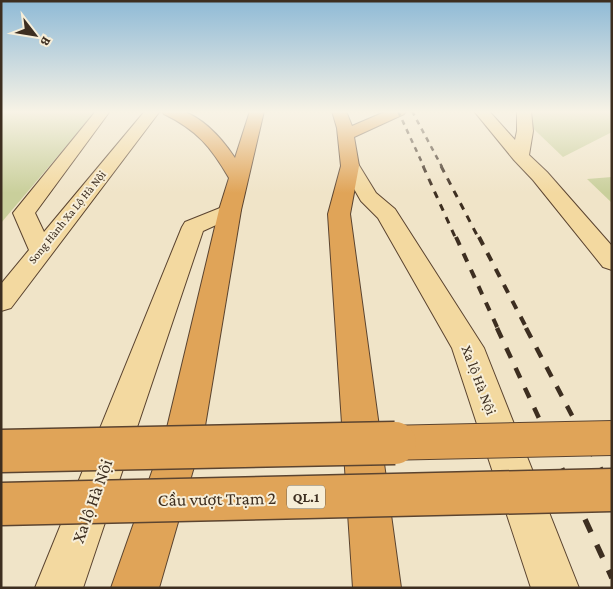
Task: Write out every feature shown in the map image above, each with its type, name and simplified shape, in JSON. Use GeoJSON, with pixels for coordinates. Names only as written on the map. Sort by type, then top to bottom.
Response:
{"type":"FeatureCollection","features":[{"type":"Feature","properties":{"kind":"highway"},"geometry":{"type":"LineString","coordinates":[[211,138],[224,151],[238,177]]}},
{"type":"Feature","properties":{"kind":"highway"},"geometry":{"type":"LineString","coordinates":[[135,588],[185,432],[230,210],[249,138]]}},
{"type":"Feature","properties":{"kind":"highway","name":"Xa lộ Hà Nội"},"geometry":{"type":"LineString","coordinates":[[345,138],[348,151],[339,214],[377,588]]}},
{"type":"Feature","properties":{"kind":"highway"},"geometry":{"type":"LineString","coordinates":[[348,151],[364,138]]}},
{"type":"Feature","properties":{"kind":"highway"},"geometry":{"type":"LineString","coordinates":[[1,451],[612,438]]}},
{"type":"Feature","properties":{"kind":"highway","name":"Cầu vượt Trạm 2"},"geometry":{"type":"LineString","coordinates":[[1,504],[612,490]]}},
{"type":"Feature","properties":{"kind":"main road"},"geometry":{"type":"LineString","coordinates":[[41,250],[24,212],[82,138]]}},
{"type":"Feature","properties":{"kind":"main road","name":"Song Hành Xa Lộ Hà Nội"},"geometry":{"type":"LineString","coordinates":[[1,302],[131,138]]}},
{"type":"Feature","properties":{"kind":"main road"},"geometry":{"type":"LineString","coordinates":[[505,138],[540,176],[612,262]]}},
{"type":"Feature","properties":{"kind":"main road"},"geometry":{"type":"LineString","coordinates":[[520,156],[524,138]]}},
{"type":"Feature","properties":{"kind":"main road","name":"Xa lộ Hà Nội"},"geometry":{"type":"LineString","coordinates":[[348,151],[368,197],[387,214],[468,348],[555,588]]}},
{"type":"Feature","properties":{"kind":"main road","name":"Xa lộ Hà Nội"},"geometry":{"type":"LineString","coordinates":[[59,588],[193,227],[230,210]]}},
{"type":"Feature","properties":{"kind":"green space"},"geometry":{"type":"Polygon","coordinates":[[[1,138],[73,138],[1,223],[1,138]]]}},
{"type":"Feature","properties":{"kind":"green space"},"geometry":{"type":"Polygon","coordinates":[[[544,138],[599,138],[563,157],[544,138]]]}},
{"type":"Feature","properties":{"kind":"green space"},"geometry":{"type":"Polygon","coordinates":[[[612,177],[612,203],[587,179],[612,177]]]}},
{"type":"Feature","properties":{"kind":"railway"},"geometry":{"type":"LineString","coordinates":[[411,138],[424,167]]}},
{"type":"Feature","properties":{"kind":"railway"},"geometry":{"type":"LineString","coordinates":[[427,138],[442,167]]}},
{"type":"Feature","properties":{"kind":"railway"},"geometry":{"type":"LineString","coordinates":[[423,166],[456,239]]}},
{"type":"Feature","properties":{"kind":"railway"},"geometry":{"type":"LineString","coordinates":[[441,166],[479,239]]}},
{"type":"Feature","properties":{"kind":"railway"},"geometry":{"type":"LineString","coordinates":[[456,237],[498,329]]}},
{"type":"Feature","properties":{"kind":"railway"},"geometry":{"type":"LineString","coordinates":[[479,237],[527,329]]}},
{"type":"Feature","properties":{"kind":"railway"},"geometry":{"type":"LineString","coordinates":[[497,328],[551,444]]}},
{"type":"Feature","properties":{"kind":"railway"},"geometry":{"type":"LineString","coordinates":[[526,328],[587,444]]}},
{"type":"Feature","properties":{"kind":"railway"},"geometry":{"type":"LineString","coordinates":[[550,443],[612,578]]}},
{"type":"Feature","properties":{"kind":"railway"},"geometry":{"type":"LineString","coordinates":[[587,443],[612,491]]}}]}
